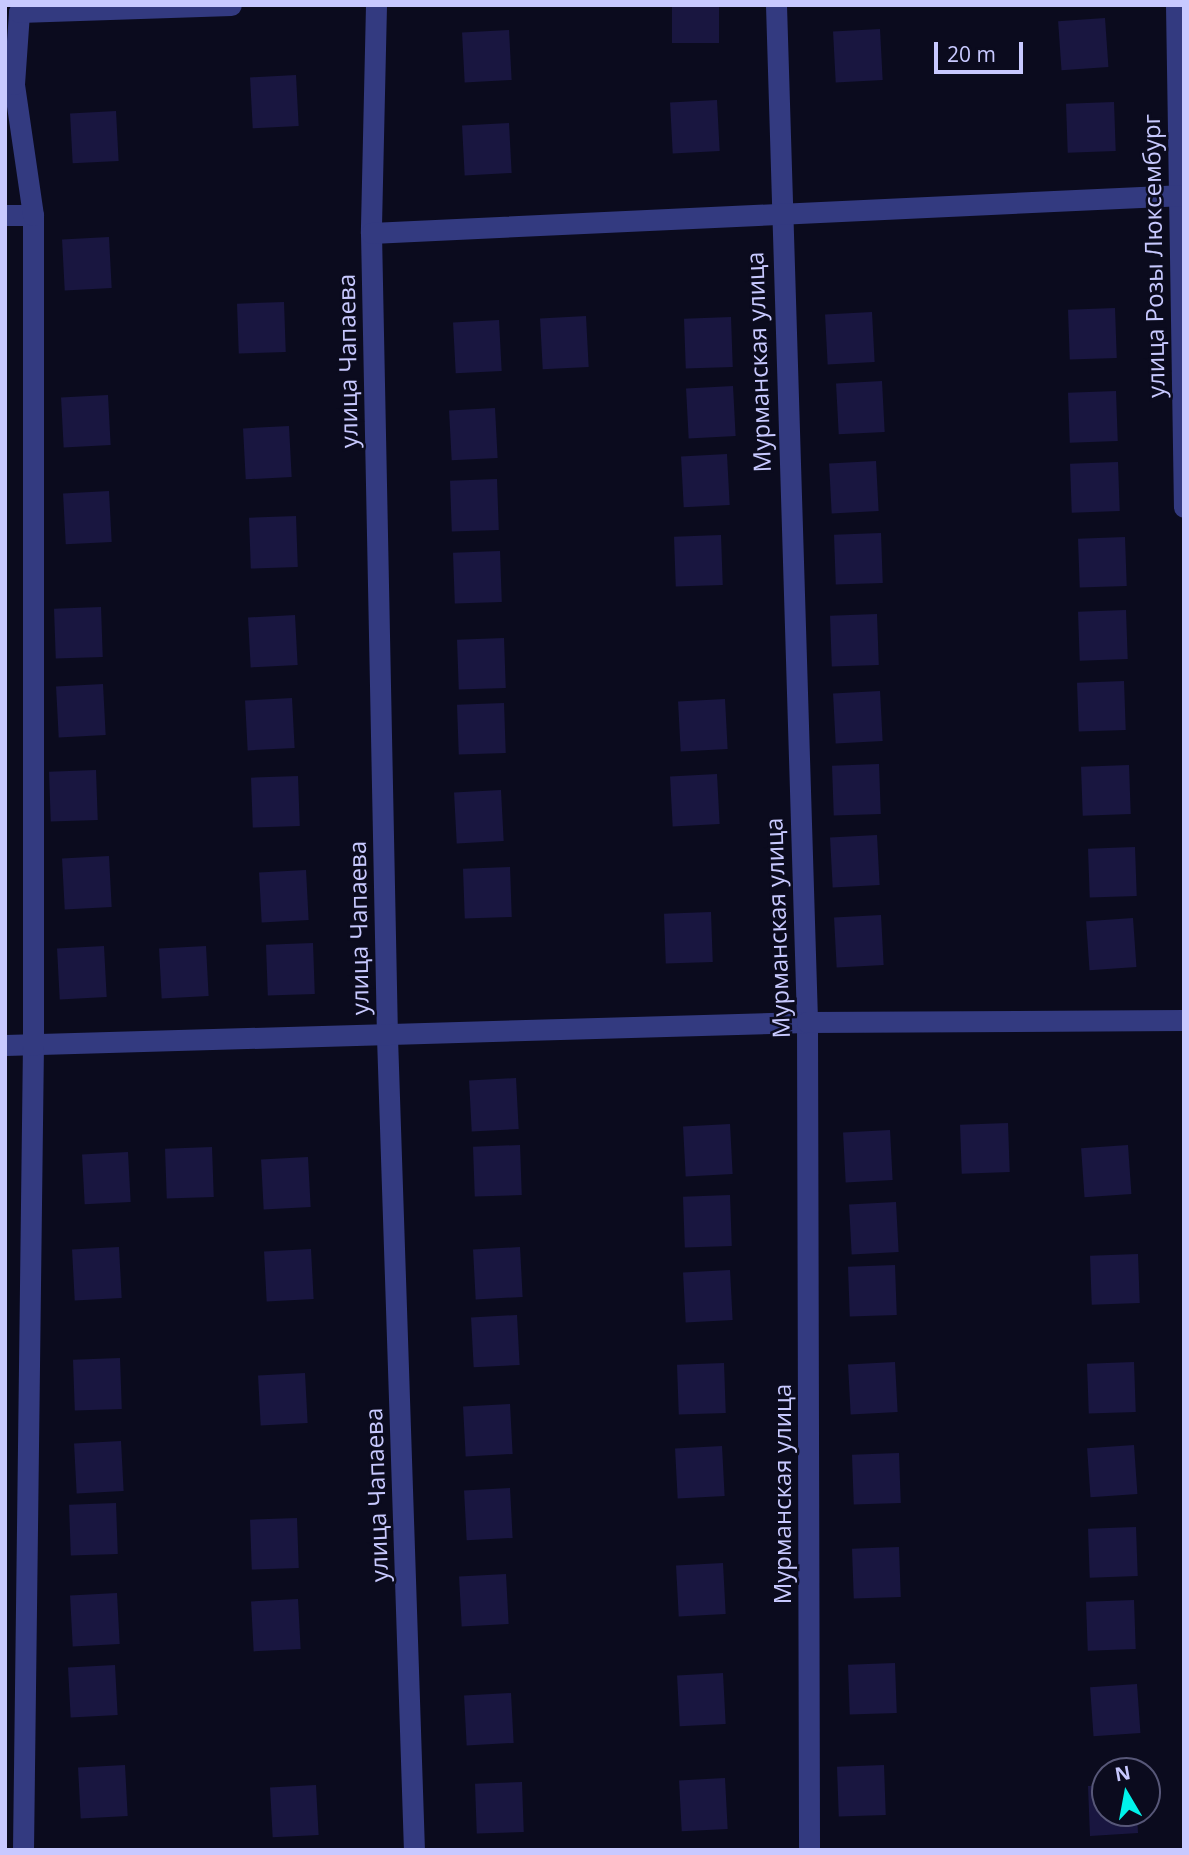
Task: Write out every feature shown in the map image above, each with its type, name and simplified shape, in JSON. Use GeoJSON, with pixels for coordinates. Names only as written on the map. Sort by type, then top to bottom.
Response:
{"type":"FeatureCollection","features":[{"type":"Feature","properties":{"kind":"street"},"geometry":{"type":"LineString","coordinates":[[23,1850],[33,1045],[33,215],[14,84],[19,12],[231,5]]}},
{"type":"Feature","properties":{"kind":"street","name":"улица Чапаева"},"geometry":{"type":"LineString","coordinates":[[376,5],[371,233],[387,1037],[414,1850]]}},
{"type":"Feature","properties":{"kind":"street","name":"Мурманская улица"},"geometry":{"type":"LineString","coordinates":[[776,5],[779,216],[807,1022],[808,1850]]}},
{"type":"Feature","properties":{"kind":"street","name":"улица Розы Люксембург"},"geometry":{"type":"LineString","coordinates":[[1176,5],[1184,507]]}},
{"type":"Feature","properties":{"kind":"street"},"geometry":{"type":"LineString","coordinates":[[371,233],[779,216],[1180,194]]}},
{"type":"Feature","properties":{"kind":"street"},"geometry":{"type":"LineString","coordinates":[[5,215],[33,215]]}},
{"type":"Feature","properties":{"kind":"street"},"geometry":{"type":"LineString","coordinates":[[5,1045],[387,1037],[807,1022],[1184,1020]]}},
{"type":"Feature","properties":{"kind":"building"},"geometry":{"type":"Polygon","coordinates":[[[672,5],[719,5],[719,43],[672,43],[672,5]]]}},
{"type":"Feature","properties":{"kind":"building"},"geometry":{"type":"Polygon","coordinates":[[[1105,18],[1108,67],[1062,70],[1058,21],[1105,18]]]}},
{"type":"Feature","properties":{"kind":"building"},"geometry":{"type":"Polygon","coordinates":[[[880,29],[883,80],[836,82],[833,31],[880,29]]]}},
{"type":"Feature","properties":{"kind":"building"},"geometry":{"type":"Polygon","coordinates":[[[509,30],[512,80],[465,82],[462,32],[509,30]]]}},
{"type":"Feature","properties":{"kind":"building"},"geometry":{"type":"Polygon","coordinates":[[[296,75],[299,126],[253,128],[250,77],[296,75]]]}},
{"type":"Feature","properties":{"kind":"building"},"geometry":{"type":"Polygon","coordinates":[[[717,100],[720,151],[673,153],[670,102],[717,100]]]}},
{"type":"Feature","properties":{"kind":"building"},"geometry":{"type":"Polygon","coordinates":[[[1114,102],[1116,151],[1068,153],[1066,104],[1114,102]]]}},
{"type":"Feature","properties":{"kind":"building"},"geometry":{"type":"Polygon","coordinates":[[[116,111],[119,161],[73,163],[70,113],[116,111]]]}},
{"type":"Feature","properties":{"kind":"building"},"geometry":{"type":"Polygon","coordinates":[[[509,123],[512,173],[465,175],[462,125],[509,123]]]}},
{"type":"Feature","properties":{"kind":"building"},"geometry":{"type":"Polygon","coordinates":[[[109,237],[112,288],[65,290],[62,239],[109,237]]]}},
{"type":"Feature","properties":{"kind":"building"},"geometry":{"type":"Polygon","coordinates":[[[284,302],[286,352],[239,354],[237,304],[284,302]]]}},
{"type":"Feature","properties":{"kind":"building"},"geometry":{"type":"Polygon","coordinates":[[[1115,308],[1117,358],[1070,360],[1068,310],[1115,308]]]}},
{"type":"Feature","properties":{"kind":"building"},"geometry":{"type":"Polygon","coordinates":[[[872,312],[875,362],[828,364],[825,314],[872,312]]]}},
{"type":"Feature","properties":{"kind":"building"},"geometry":{"type":"Polygon","coordinates":[[[586,316],[589,367],[543,369],[540,318],[586,316]]]}},
{"type":"Feature","properties":{"kind":"building"},"geometry":{"type":"Polygon","coordinates":[[[731,317],[733,367],[686,369],[684,319],[731,317]]]}},
{"type":"Feature","properties":{"kind":"building"},"geometry":{"type":"Polygon","coordinates":[[[499,320],[502,371],[456,373],[453,322],[499,320]]]}},
{"type":"Feature","properties":{"kind":"building"},"geometry":{"type":"Polygon","coordinates":[[[882,381],[885,432],[839,434],[836,383],[882,381]]]}},
{"type":"Feature","properties":{"kind":"building"},"geometry":{"type":"Polygon","coordinates":[[[733,386],[736,436],[689,438],[686,388],[733,386]]]}},
{"type":"Feature","properties":{"kind":"building"},"geometry":{"type":"Polygon","coordinates":[[[1116,391],[1118,441],[1070,443],[1068,393],[1116,391]]]}},
{"type":"Feature","properties":{"kind":"building"},"geometry":{"type":"Polygon","coordinates":[[[108,395],[111,445],[64,447],[61,397],[108,395]]]}},
{"type":"Feature","properties":{"kind":"building"},"geometry":{"type":"Polygon","coordinates":[[[495,408],[498,458],[452,460],[449,410],[495,408]]]}},
{"type":"Feature","properties":{"kind":"building"},"geometry":{"type":"Polygon","coordinates":[[[289,426],[292,477],[246,479],[243,428],[289,426]]]}},
{"type":"Feature","properties":{"kind":"building"},"geometry":{"type":"Polygon","coordinates":[[[727,454],[730,505],[684,507],[681,456],[727,454]]]}},
{"type":"Feature","properties":{"kind":"building"},"geometry":{"type":"Polygon","coordinates":[[[876,461],[879,511],[832,513],[829,463],[876,461]]]}},
{"type":"Feature","properties":{"kind":"building"},"geometry":{"type":"Polygon","coordinates":[[[1118,462],[1120,511],[1072,513],[1070,464],[1118,462]]]}},
{"type":"Feature","properties":{"kind":"building"},"geometry":{"type":"Polygon","coordinates":[[[497,479],[499,530],[452,532],[450,481],[497,479]]]}},
{"type":"Feature","properties":{"kind":"building"},"geometry":{"type":"Polygon","coordinates":[[[109,491],[112,542],[66,544],[63,493],[109,491]]]}},
{"type":"Feature","properties":{"kind":"building"},"geometry":{"type":"Polygon","coordinates":[[[296,516],[298,567],[251,569],[249,518],[296,516]]]}},
{"type":"Feature","properties":{"kind":"building"},"geometry":{"type":"Polygon","coordinates":[[[881,533],[883,583],[836,585],[834,535],[881,533]]]}},
{"type":"Feature","properties":{"kind":"building"},"geometry":{"type":"Polygon","coordinates":[[[721,535],[723,585],[676,587],[674,537],[721,535]]]}},
{"type":"Feature","properties":{"kind":"building"},"geometry":{"type":"Polygon","coordinates":[[[1125,537],[1127,586],[1080,588],[1078,539],[1125,537]]]}},
{"type":"Feature","properties":{"kind":"building"},"geometry":{"type":"Polygon","coordinates":[[[500,551],[502,602],[455,604],[453,553],[500,551]]]}},
{"type":"Feature","properties":{"kind":"building"},"geometry":{"type":"Polygon","coordinates":[[[101,607],[103,657],[56,659],[54,609],[101,607]]]}},
{"type":"Feature","properties":{"kind":"building"},"geometry":{"type":"Polygon","coordinates":[[[1126,610],[1128,659],[1080,661],[1078,612],[1126,610]]]}},
{"type":"Feature","properties":{"kind":"building"},"geometry":{"type":"Polygon","coordinates":[[[877,614],[879,665],[832,667],[830,616],[877,614]]]}},
{"type":"Feature","properties":{"kind":"building"},"geometry":{"type":"Polygon","coordinates":[[[295,615],[298,665],[251,667],[248,617],[295,615]]]}},
{"type":"Feature","properties":{"kind":"building"},"geometry":{"type":"Polygon","coordinates":[[[504,638],[506,688],[459,690],[457,640],[504,638]]]}},
{"type":"Feature","properties":{"kind":"building"},"geometry":{"type":"Polygon","coordinates":[[[1124,681],[1126,730],[1079,732],[1077,683],[1124,681]]]}},
{"type":"Feature","properties":{"kind":"building"},"geometry":{"type":"Polygon","coordinates":[[[103,684],[106,735],[59,737],[56,686],[103,684]]]}},
{"type":"Feature","properties":{"kind":"building"},"geometry":{"type":"Polygon","coordinates":[[[880,691],[883,741],[836,743],[833,693],[880,691]]]}},
{"type":"Feature","properties":{"kind":"building"},"geometry":{"type":"Polygon","coordinates":[[[292,698],[295,748],[248,750],[245,700],[292,698]]]}},
{"type":"Feature","properties":{"kind":"building"},"geometry":{"type":"Polygon","coordinates":[[[725,699],[728,749],[681,751],[678,701],[725,699]]]}},
{"type":"Feature","properties":{"kind":"building"},"geometry":{"type":"Polygon","coordinates":[[[504,703],[506,753],[459,755],[457,705],[504,703]]]}},
{"type":"Feature","properties":{"kind":"building"},"geometry":{"type":"Polygon","coordinates":[[[879,764],[881,814],[834,816],[832,766],[879,764]]]}},
{"type":"Feature","properties":{"kind":"building"},"geometry":{"type":"Polygon","coordinates":[[[1129,765],[1131,814],[1083,816],[1081,767],[1129,765]]]}},
{"type":"Feature","properties":{"kind":"building"},"geometry":{"type":"Polygon","coordinates":[[[96,770],[98,820],[51,822],[49,772],[96,770]]]}},
{"type":"Feature","properties":{"kind":"building"},"geometry":{"type":"Polygon","coordinates":[[[717,774],[720,824],[673,826],[670,776],[717,774]]]}},
{"type":"Feature","properties":{"kind":"building"},"geometry":{"type":"Polygon","coordinates":[[[298,776],[300,826],[253,828],[251,778],[298,776]]]}},
{"type":"Feature","properties":{"kind":"building"},"geometry":{"type":"Polygon","coordinates":[[[501,790],[504,841],[457,843],[454,792],[501,790]]]}},
{"type":"Feature","properties":{"kind":"building"},"geometry":{"type":"Polygon","coordinates":[[[877,835],[880,885],[833,887],[830,837],[877,835]]]}},
{"type":"Feature","properties":{"kind":"building"},"geometry":{"type":"Polygon","coordinates":[[[1135,847],[1137,896],[1090,898],[1088,849],[1135,847]]]}},
{"type":"Feature","properties":{"kind":"building"},"geometry":{"type":"Polygon","coordinates":[[[109,856],[112,907],[65,909],[62,858],[109,856]]]}},
{"type":"Feature","properties":{"kind":"building"},"geometry":{"type":"Polygon","coordinates":[[[510,867],[512,917],[465,919],[463,869],[510,867]]]}},
{"type":"Feature","properties":{"kind":"building"},"geometry":{"type":"Polygon","coordinates":[[[306,870],[309,920],[262,922],[259,872],[306,870]]]}},
{"type":"Feature","properties":{"kind":"building"},"geometry":{"type":"Polygon","coordinates":[[[711,912],[713,962],[666,964],[664,914],[711,912]]]}},
{"type":"Feature","properties":{"kind":"building"},"geometry":{"type":"Polygon","coordinates":[[[881,915],[884,965],[837,967],[834,917],[881,915]]]}},
{"type":"Feature","properties":{"kind":"building"},"geometry":{"type":"Polygon","coordinates":[[[1133,918],[1136,967],[1090,970],[1086,921],[1133,918]]]}},
{"type":"Feature","properties":{"kind":"building"},"geometry":{"type":"Polygon","coordinates":[[[313,943],[315,994],[268,996],[266,945],[313,943]]]}},
{"type":"Feature","properties":{"kind":"building"},"geometry":{"type":"Polygon","coordinates":[[[104,946],[107,997],[60,999],[57,948],[104,946]]]}},
{"type":"Feature","properties":{"kind":"building"},"geometry":{"type":"Polygon","coordinates":[[[206,946],[209,996],[162,998],[159,948],[206,946]]]}},
{"type":"Feature","properties":{"kind":"building"},"geometry":{"type":"Polygon","coordinates":[[[516,1078],[519,1129],[472,1131],[469,1080],[516,1078]]]}},
{"type":"Feature","properties":{"kind":"building"},"geometry":{"type":"Polygon","coordinates":[[[1008,1123],[1010,1172],[962,1174],[960,1125],[1008,1123]]]}},
{"type":"Feature","properties":{"kind":"building"},"geometry":{"type":"Polygon","coordinates":[[[730,1124],[733,1174],[686,1176],[683,1126],[730,1124]]]}},
{"type":"Feature","properties":{"kind":"building"},"geometry":{"type":"Polygon","coordinates":[[[890,1130],[893,1180],[846,1182],[843,1132],[890,1130]]]}},
{"type":"Feature","properties":{"kind":"building"},"geometry":{"type":"Polygon","coordinates":[[[520,1145],[522,1195],[475,1197],[473,1147],[520,1145]]]}},
{"type":"Feature","properties":{"kind":"building"},"geometry":{"type":"Polygon","coordinates":[[[1128,1145],[1131,1194],[1085,1197],[1081,1148],[1128,1145]]]}},
{"type":"Feature","properties":{"kind":"building"},"geometry":{"type":"Polygon","coordinates":[[[212,1147],[214,1197],[167,1199],[165,1149],[212,1147]]]}},
{"type":"Feature","properties":{"kind":"building"},"geometry":{"type":"Polygon","coordinates":[[[128,1152],[131,1202],[85,1204],[82,1154],[128,1152]]]}},
{"type":"Feature","properties":{"kind":"building"},"geometry":{"type":"Polygon","coordinates":[[[308,1157],[311,1207],[264,1209],[261,1159],[308,1157]]]}},
{"type":"Feature","properties":{"kind":"building"},"geometry":{"type":"Polygon","coordinates":[[[730,1195],[732,1246],[685,1248],[683,1197],[730,1195]]]}},
{"type":"Feature","properties":{"kind":"building"},"geometry":{"type":"Polygon","coordinates":[[[896,1202],[899,1252],[852,1254],[849,1204],[896,1202]]]}},
{"type":"Feature","properties":{"kind":"building"},"geometry":{"type":"Polygon","coordinates":[[[119,1247],[122,1298],[75,1300],[72,1249],[119,1247]]]}},
{"type":"Feature","properties":{"kind":"building"},"geometry":{"type":"Polygon","coordinates":[[[520,1247],[523,1297],[476,1299],[473,1249],[520,1247]]]}},
{"type":"Feature","properties":{"kind":"building"},"geometry":{"type":"Polygon","coordinates":[[[311,1249],[314,1299],[267,1301],[264,1251],[311,1249]]]}},
{"type":"Feature","properties":{"kind":"building"},"geometry":{"type":"Polygon","coordinates":[[[1138,1254],[1140,1303],[1092,1305],[1090,1256],[1138,1254]]]}},
{"type":"Feature","properties":{"kind":"building"},"geometry":{"type":"Polygon","coordinates":[[[895,1265],[897,1315],[850,1317],[848,1267],[895,1265]]]}},
{"type":"Feature","properties":{"kind":"building"},"geometry":{"type":"Polygon","coordinates":[[[730,1270],[733,1320],[686,1322],[683,1272],[730,1270]]]}},
{"type":"Feature","properties":{"kind":"building"},"geometry":{"type":"Polygon","coordinates":[[[517,1315],[520,1365],[474,1367],[471,1317],[517,1315]]]}},
{"type":"Feature","properties":{"kind":"building"},"geometry":{"type":"Polygon","coordinates":[[[120,1358],[122,1409],[75,1411],[73,1360],[120,1358]]]}},
{"type":"Feature","properties":{"kind":"building"},"geometry":{"type":"Polygon","coordinates":[[[895,1362],[898,1412],[851,1414],[848,1364],[895,1362]]]}},
{"type":"Feature","properties":{"kind":"building"},"geometry":{"type":"Polygon","coordinates":[[[1134,1362],[1136,1412],[1089,1414],[1087,1364],[1134,1362]]]}},
{"type":"Feature","properties":{"kind":"building"},"geometry":{"type":"Polygon","coordinates":[[[724,1363],[726,1413],[679,1415],[677,1365],[724,1363]]]}},
{"type":"Feature","properties":{"kind":"building"},"geometry":{"type":"Polygon","coordinates":[[[305,1373],[308,1423],[261,1425],[258,1375],[305,1373]]]}},
{"type":"Feature","properties":{"kind":"building"},"geometry":{"type":"Polygon","coordinates":[[[510,1404],[513,1454],[466,1456],[463,1406],[510,1404]]]}},
{"type":"Feature","properties":{"kind":"building"},"geometry":{"type":"Polygon","coordinates":[[[121,1441],[124,1491],[77,1493],[74,1443],[121,1441]]]}},
{"type":"Feature","properties":{"kind":"building"},"geometry":{"type":"Polygon","coordinates":[[[1134,1445],[1137,1494],[1091,1497],[1087,1448],[1134,1445]]]}},
{"type":"Feature","properties":{"kind":"building"},"geometry":{"type":"Polygon","coordinates":[[[722,1446],[725,1496],[678,1498],[675,1448],[722,1446]]]}},
{"type":"Feature","properties":{"kind":"building"},"geometry":{"type":"Polygon","coordinates":[[[899,1453],[901,1503],[854,1505],[852,1455],[899,1453]]]}},
{"type":"Feature","properties":{"kind":"building"},"geometry":{"type":"Polygon","coordinates":[[[510,1488],[513,1538],[467,1540],[464,1490],[510,1488]]]}},
{"type":"Feature","properties":{"kind":"building"},"geometry":{"type":"Polygon","coordinates":[[[116,1503],[118,1554],[71,1556],[69,1505],[116,1503]]]}},
{"type":"Feature","properties":{"kind":"building"},"geometry":{"type":"Polygon","coordinates":[[[297,1518],[299,1568],[252,1570],[250,1520],[297,1518]]]}},
{"type":"Feature","properties":{"kind":"building"},"geometry":{"type":"Polygon","coordinates":[[[1136,1527],[1138,1576],[1090,1578],[1088,1529],[1136,1527]]]}},
{"type":"Feature","properties":{"kind":"building"},"geometry":{"type":"Polygon","coordinates":[[[899,1547],[901,1597],[854,1599],[852,1549],[899,1547]]]}},
{"type":"Feature","properties":{"kind":"building"},"geometry":{"type":"Polygon","coordinates":[[[723,1563],[726,1614],[679,1616],[676,1565],[723,1563]]]}},
{"type":"Feature","properties":{"kind":"building"},"geometry":{"type":"Polygon","coordinates":[[[506,1574],[509,1624],[462,1626],[459,1576],[506,1574]]]}},
{"type":"Feature","properties":{"kind":"building"},"geometry":{"type":"Polygon","coordinates":[[[117,1593],[120,1644],[73,1646],[70,1595],[117,1593]]]}},
{"type":"Feature","properties":{"kind":"building"},"geometry":{"type":"Polygon","coordinates":[[[298,1599],[301,1649],[254,1651],[251,1601],[298,1599]]]}},
{"type":"Feature","properties":{"kind":"building"},"geometry":{"type":"Polygon","coordinates":[[[1134,1600],[1136,1649],[1088,1651],[1086,1602],[1134,1600]]]}},
{"type":"Feature","properties":{"kind":"building"},"geometry":{"type":"Polygon","coordinates":[[[895,1663],[897,1713],[850,1715],[848,1665],[895,1663]]]}},
{"type":"Feature","properties":{"kind":"building"},"geometry":{"type":"Polygon","coordinates":[[[115,1665],[118,1715],[71,1717],[68,1667],[115,1665]]]}},
{"type":"Feature","properties":{"kind":"building"},"geometry":{"type":"Polygon","coordinates":[[[723,1673],[726,1724],[680,1726],[677,1675],[723,1673]]]}},
{"type":"Feature","properties":{"kind":"building"},"geometry":{"type":"Polygon","coordinates":[[[1137,1684],[1140,1733],[1094,1736],[1090,1687],[1137,1684]]]}},
{"type":"Feature","properties":{"kind":"building"},"geometry":{"type":"Polygon","coordinates":[[[511,1693],[514,1743],[467,1745],[464,1695],[511,1693]]]}},
{"type":"Feature","properties":{"kind":"building"},"geometry":{"type":"Polygon","coordinates":[[[125,1765],[128,1816],[81,1818],[78,1767],[125,1765]]]}},
{"type":"Feature","properties":{"kind":"building"},"geometry":{"type":"Polygon","coordinates":[[[884,1765],[886,1815],[839,1817],[837,1767],[884,1765]]]}},
{"type":"Feature","properties":{"kind":"building"},"geometry":{"type":"Polygon","coordinates":[[[725,1778],[728,1829],[682,1831],[679,1780],[725,1778]]]}},
{"type":"Feature","properties":{"kind":"building"},"geometry":{"type":"Polygon","coordinates":[[[522,1782],[524,1832],[477,1834],[475,1784],[522,1782]]]}},
{"type":"Feature","properties":{"kind":"building"},"geometry":{"type":"Polygon","coordinates":[[[316,1785],[319,1835],[273,1837],[270,1787],[316,1785]]]}},
{"type":"Feature","properties":{"kind":"building"},"geometry":{"type":"Polygon","coordinates":[[[1088,1786],[1091,1786],[1091,1827],[1138,1827],[1138,1833],[1090,1836],[1088,1786]]]}}]}
